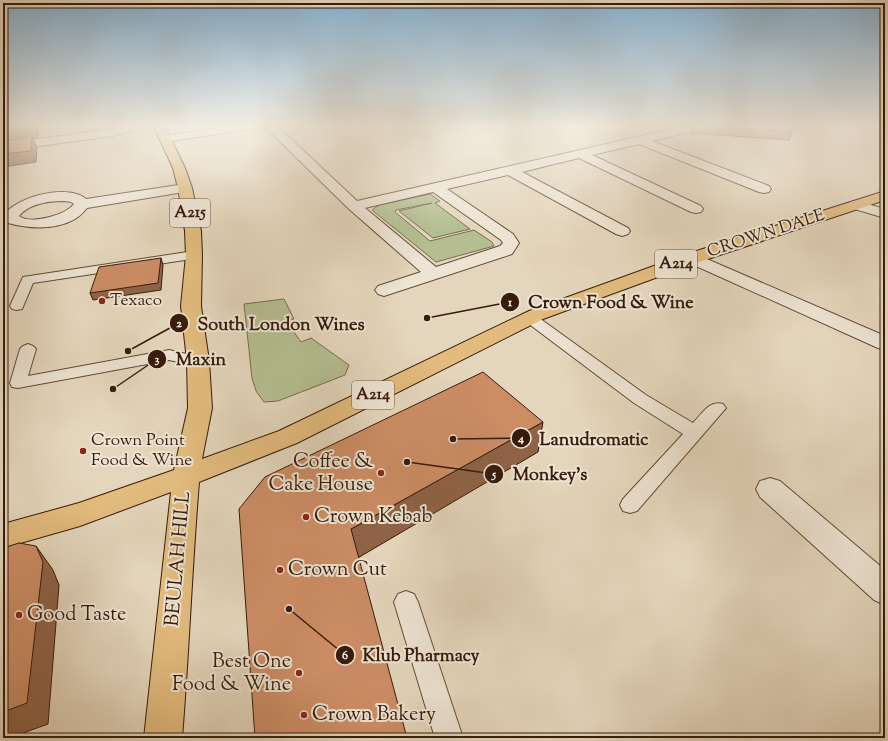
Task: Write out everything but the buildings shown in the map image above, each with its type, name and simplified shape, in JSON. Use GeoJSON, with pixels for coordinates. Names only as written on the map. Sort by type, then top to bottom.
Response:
{"type":"FeatureCollection","features":[{"type":"Feature","properties":{"kind":"main road","name":"A215"},"geometry":{"type":"LineString","coordinates":[[175,160],[185,188],[194,232],[191,306],[198,361],[200,408],[186,476]]}},
{"type":"Feature","properties":{"kind":"main road","name":"CROWN DALE"},"geometry":{"type":"LineString","coordinates":[[186,476],[288,437],[530,318],[575,300],[693,258],[885,195]]}},
{"type":"Feature","properties":{"kind":"main road","name":"A214"},"geometry":{"type":"LineString","coordinates":[[3,536],[80,514],[186,476]]}},
{"type":"Feature","properties":{"kind":"main road","name":"BEULAH HILL"},"geometry":{"type":"LineString","coordinates":[[163,738],[169,678],[176,575],[186,476]]}},
{"type":"Feature","properties":{"kind":"street"},"geometry":{"type":"LineString","coordinates":[[305,160],[354,206],[433,274]]}},
{"type":"Feature","properties":{"kind":"street"},"geometry":{"type":"LineString","coordinates":[[354,206],[557,160]]}},
{"type":"Feature","properties":{"kind":"street"},"geometry":{"type":"LineString","coordinates":[[592,160],[696,209]]}},
{"type":"Feature","properties":{"kind":"street"},"geometry":{"type":"LineString","coordinates":[[690,160],[764,189]]}},
{"type":"Feature","properties":{"kind":"street"},"geometry":{"type":"LineString","coordinates":[[510,171],[622,231]]}},
{"type":"Feature","properties":{"kind":"street"},"geometry":{"type":"LineString","coordinates":[[82,204],[185,188]]}},
{"type":"Feature","properties":{"kind":"street"},"geometry":{"type":"LineString","coordinates":[[384,290],[506,250],[511,243],[507,237],[436,188]]}},
{"type":"Feature","properties":{"kind":"street"},"geometry":{"type":"LineString","coordinates":[[856,205],[885,214]]}},
{"type":"Feature","properties":{"kind":"street"},"geometry":{"type":"LineString","coordinates":[[693,258],[885,344]]}},
{"type":"Feature","properties":{"kind":"street"},"geometry":{"type":"LineString","coordinates":[[770,489],[885,590]]}},
{"type":"Feature","properties":{"kind":"lane"},"geometry":{"type":"LineString","coordinates":[[17,306],[28,280],[194,255]]}},
{"type":"Feature","properties":{"kind":"lane"},"geometry":{"type":"LineString","coordinates":[[530,318],[640,399],[695,433]]}},
{"type":"Feature","properties":{"kind":"lane"},"geometry":{"type":"LineString","coordinates":[[28,349],[18,383],[169,354],[198,361]]}},
{"type":"Feature","properties":{"kind":"lane"},"geometry":{"type":"LineString","coordinates":[[630,505],[718,408]]}},
{"type":"Feature","properties":{"kind":"lane"},"geometry":{"type":"LineString","coordinates":[[406,602],[449,738]]}},
{"type":"Feature","properties":{"kind":"green space"},"geometry":{"type":"Polygon","coordinates":[[[430,194],[440,201],[435,203],[470,229],[433,238],[399,211],[432,203],[396,210],[395,212],[430,241],[474,230],[492,242],[494,246],[436,262],[372,210],[379,205],[430,194]]]}},
{"type":"Feature","properties":{"kind":"green space"},"geometry":{"type":"Polygon","coordinates":[[[284,299],[294,319],[286,321],[301,342],[311,338],[349,365],[345,375],[278,401],[264,402],[256,391],[252,378],[244,304],[284,299]]]}},
{"type":"Feature","properties":{"kind":"place","name":"Texaco"},"geometry":{"type":"Point","coordinates":[102,301]}},
{"type":"Feature","properties":{"kind":"place","name":"Crown Food & Wine"},"geometry":{"type":"Point","coordinates":[427,318]}},
{"type":"Feature","properties":{"kind":"place","name":"South London Wines"},"geometry":{"type":"Point","coordinates":[128,351]}},
{"type":"Feature","properties":{"kind":"place","name":"Maxin"},"geometry":{"type":"Point","coordinates":[113,389]}},
{"type":"Feature","properties":{"kind":"place","name":"Lanudromatic"},"geometry":{"type":"Point","coordinates":[453,439]}},
{"type":"Feature","properties":{"kind":"place","name":"Crown Point Food & Wine"},"geometry":{"type":"Point","coordinates":[83,451]}},
{"type":"Feature","properties":{"kind":"place","name":"Monkey's"},"geometry":{"type":"Point","coordinates":[407,462]}},
{"type":"Feature","properties":{"kind":"place","name":"Coffee & Cake House"},"geometry":{"type":"Point","coordinates":[381,473]}},
{"type":"Feature","properties":{"kind":"place","name":"Crown Kebab"},"geometry":{"type":"Point","coordinates":[306,517]}},
{"type":"Feature","properties":{"kind":"place","name":"Crown Cut"},"geometry":{"type":"Point","coordinates":[280,570]}},
{"type":"Feature","properties":{"kind":"place","name":"Klub Pharmacy"},"geometry":{"type":"Point","coordinates":[289,609]}},
{"type":"Feature","properties":{"kind":"place","name":"Good Taste"},"geometry":{"type":"Point","coordinates":[19,615]}},
{"type":"Feature","properties":{"kind":"place","name":"Best One Food & Wine"},"geometry":{"type":"Point","coordinates":[299,673]}},
{"type":"Feature","properties":{"kind":"place","name":"Crown Bakery"},"geometry":{"type":"Point","coordinates":[304,715]}}]}
